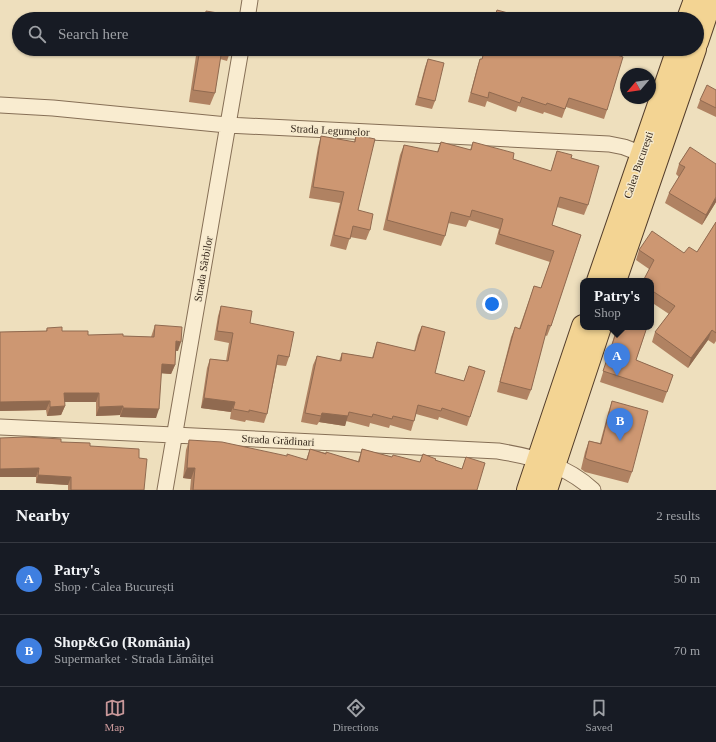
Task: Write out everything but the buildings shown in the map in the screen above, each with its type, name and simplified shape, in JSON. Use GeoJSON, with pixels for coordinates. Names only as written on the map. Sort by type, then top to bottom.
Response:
{"type":"FeatureCollection","features":[{"type":"Feature","properties":{"kind":"main road"},"geometry":{"type":"LineString","coordinates":[[691,12],[695,0]]}},
{"type":"Feature","properties":{"kind":"main road"},"geometry":{"type":"LineString","coordinates":[[704,21],[711,0]]}},
{"type":"Feature","properties":{"kind":"main road","name":"Calea București"},"geometry":{"type":"LineString","coordinates":[[616,278],[650,157],[676,56]]}},
{"type":"Feature","properties":{"kind":"main road","name":"Calea București"},"geometry":{"type":"LineString","coordinates":[[599,278],[691,56]]}},
{"type":"Feature","properties":{"kind":"main road"},"geometry":{"type":"LineString","coordinates":[[546,490],[547,463],[582,330]]}},
{"type":"Feature","properties":{"kind":"main road"},"geometry":{"type":"LineString","coordinates":[[528,490],[547,463],[599,330]]}},
{"type":"Feature","properties":{"kind":"street"},"geometry":{"type":"LineString","coordinates":[[248,12],[250,0]]}},
{"type":"Feature","properties":{"kind":"street","name":"Strada Sârbilor"},"geometry":{"type":"LineString","coordinates":[[165,490],[240,56]]}},
{"type":"Feature","properties":{"kind":"street","name":"Strada Legumelor"},"geometry":{"type":"LineString","coordinates":[[0,105],[227,125],[609,144],[650,157]]}},
{"type":"Feature","properties":{"kind":"street","name":"Strada Grădinari"},"geometry":{"type":"LineString","coordinates":[[0,427],[174,434],[498,451],[520,455],[547,463],[571,473],[593,490]]}},
{"type":"Feature","properties":{"kind":"place","name":"Patry's"},"geometry":{"type":"Point","coordinates":[617,376]}},
{"type":"Feature","properties":{"kind":"place","name":"Shop&Go (România)"},"geometry":{"type":"Point","coordinates":[620,441]}}]}
